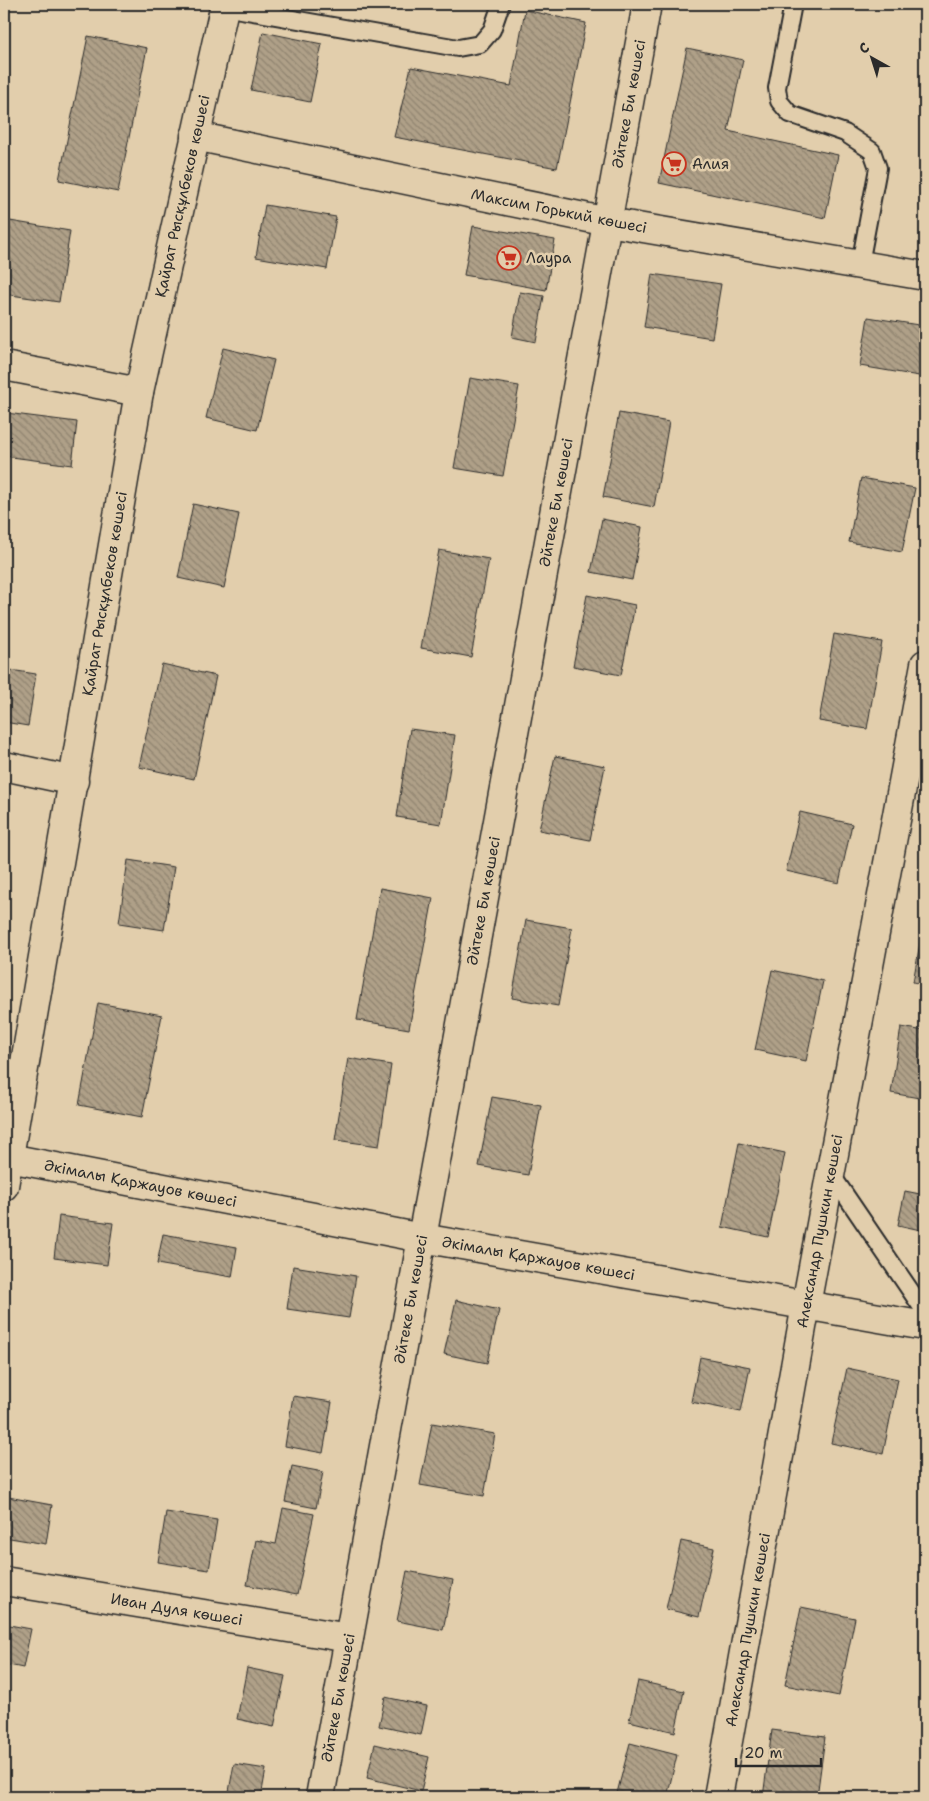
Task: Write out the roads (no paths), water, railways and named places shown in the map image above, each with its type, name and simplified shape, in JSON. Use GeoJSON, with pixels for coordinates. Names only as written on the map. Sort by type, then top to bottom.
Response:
{"type":"FeatureCollection","features":[{"type":"Feature","properties":{"kind":"street","name":"Әйтеке Би көшесі"},"geometry":{"type":"LineString","coordinates":[[320,1797],[647,4]]}},
{"type":"Feature","properties":{"kind":"street","name":"Қайрат Рысқұлбеков көшесі"},"geometry":{"type":"LineString","coordinates":[[4,1186],[6,1158],[74,781],[139,392],[225,5]]}},
{"type":"Feature","properties":{"kind":"street","name":"Максим Горький көшесі"},"geometry":{"type":"LineString","coordinates":[[195,136],[608,222],[925,276]]}},
{"type":"Feature","properties":{"kind":"street"},"geometry":{"type":"LineString","coordinates":[[4,366],[139,392]]}},
{"type":"Feature","properties":{"kind":"street","name":"Александр Пушкин көшесі"},"geometry":{"type":"LineString","coordinates":[[718,1797],[806,1305],[925,664]]}},
{"type":"Feature","properties":{"kind":"street"},"geometry":{"type":"LineString","coordinates":[[4,766],[74,781]]}},
{"type":"Feature","properties":{"kind":"street","name":"Әкімалы Қаржауов көшесі"},"geometry":{"type":"LineString","coordinates":[[6,1158],[422,1238],[925,1326]]}},
{"type":"Feature","properties":{"kind":"street","name":"Иван Дуля көшесі"},"geometry":{"type":"LineString","coordinates":[[4,1581],[349,1638]]}},
{"type":"Feature","properties":{"kind":"lane"},"geometry":{"type":"LineString","coordinates":[[225,5],[458,48],[480,44],[492,30],[501,4]]}},
{"type":"Feature","properties":{"kind":"lane"},"geometry":{"type":"LineString","coordinates":[[793,4],[777,88],[779,101],[790,114],[845,134],[872,151],[878,168],[860,264]]}},
{"type":"Feature","properties":{"kind":"lane"},"geometry":{"type":"LineString","coordinates":[[831,1174],[925,1312]]}},
{"type":"Feature","properties":{"kind":"place","name":"Алия"},"geometry":{"type":"Point","coordinates":[674,164]}},
{"type":"Feature","properties":{"kind":"place","name":"Лаура"},"geometry":{"type":"Point","coordinates":[509,258]}}]}
